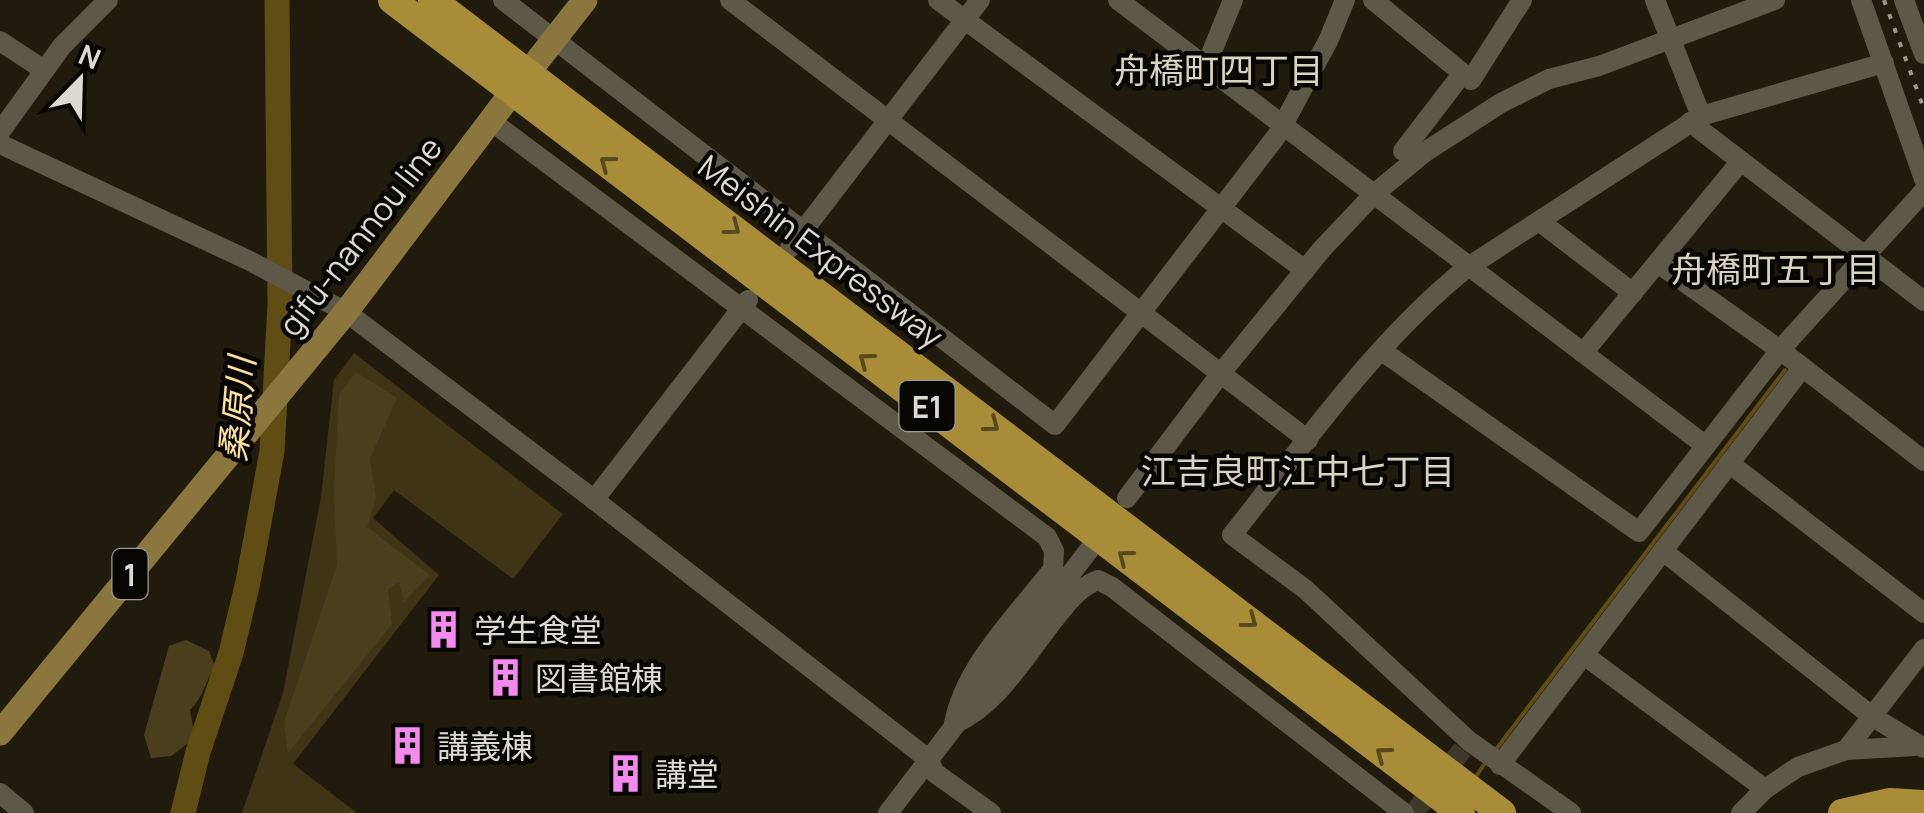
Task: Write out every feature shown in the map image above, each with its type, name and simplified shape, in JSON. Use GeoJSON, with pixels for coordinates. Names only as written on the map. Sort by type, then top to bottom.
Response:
{"type":"FeatureCollection","features":[{"type":"Feature","properties":{"kind":"highway","name":"Meishin Expressway"},"geometry":{"type":"LineString","coordinates":[[392,0],[1458,811]]}},
{"type":"Feature","properties":{"kind":"highway","name":"Meishin Expressway"},"geometry":{"type":"LineString","coordinates":[[432,0],[1505,813]]}},
{"type":"Feature","properties":{"kind":"highway"},"geometry":{"type":"LineString","coordinates":[[1842,813],[1890,802],[1924,804]]}},
{"type":"Feature","properties":{"kind":"main road"},"geometry":{"type":"LineString","coordinates":[[546,50],[585,0]]}},
{"type":"Feature","properties":{"kind":"main road","name":"gifu-nannou line"},"geometry":{"type":"LineString","coordinates":[[0,733],[346,312],[498,112]]}},
{"type":"Feature","properties":{"kind":"street"},"geometry":{"type":"LineString","coordinates":[[503,0],[546,50],[795,238],[1055,425],[1283,124],[1329,39],[1345,0]]}},
{"type":"Feature","properties":{"kind":"street"},"geometry":{"type":"LineString","coordinates":[[730,0],[1308,440]]}},
{"type":"Feature","properties":{"kind":"street"},"geometry":{"type":"LineString","coordinates":[[938,0],[1220,210],[1234,214],[1305,270]]}},
{"type":"Feature","properties":{"kind":"street"},"geometry":{"type":"LineString","coordinates":[[795,238],[980,0]]}},
{"type":"Feature","properties":{"kind":"street"},"geometry":{"type":"LineString","coordinates":[[1118,0],[1468,267],[1720,452],[1924,613]]}},
{"type":"Feature","properties":{"kind":"street"},"geometry":{"type":"LineString","coordinates":[[1206,66],[1233,0]]}},
{"type":"Feature","properties":{"kind":"street"},"geometry":{"type":"LineString","coordinates":[[1373,0],[1471,80],[1522,0]]}},
{"type":"Feature","properties":{"kind":"street"},"geometry":{"type":"LineString","coordinates":[[1654,0],[1671,38],[1695,119],[1741,161],[1924,301]]}},
{"type":"Feature","properties":{"kind":"street"},"geometry":{"type":"LineString","coordinates":[[1127,498],[1305,270],[1374,194],[1426,152],[1500,103],[1548,80],[1599,66],[1775,0]]}},
{"type":"Feature","properties":{"kind":"street"},"geometry":{"type":"LineString","coordinates":[[1862,0],[1924,179]]}},
{"type":"Feature","properties":{"kind":"street"},"geometry":{"type":"LineString","coordinates":[[1904,0],[1924,54]]}},
{"type":"Feature","properties":{"kind":"street"},"geometry":{"type":"LineString","coordinates":[[0,132],[62,46],[106,1]]}},
{"type":"Feature","properties":{"kind":"street"},"geometry":{"type":"LineString","coordinates":[[0,41],[44,70]]}},
{"type":"Feature","properties":{"kind":"street"},"geometry":{"type":"LineString","coordinates":[[1571,813],[1493,760],[1305,590],[1232,535],[1382,351],[1432,295],[1468,267],[1695,119],[1884,63]]}},
{"type":"Feature","properties":{"kind":"street"},"geometry":{"type":"LineString","coordinates":[[1403,151],[1462,74]]}},
{"type":"Feature","properties":{"kind":"street"},"geometry":{"type":"LineString","coordinates":[[498,112],[1047,537],[1054,552],[1053,568],[968,680],[954,724]]}},
{"type":"Feature","properties":{"kind":"street"},"geometry":{"type":"LineString","coordinates":[[0,144],[250,261],[346,312],[594,500],[928,760],[935,773],[990,813]]}},
{"type":"Feature","properties":{"kind":"street"},"geometry":{"type":"LineString","coordinates":[[1583,353],[1741,161]]}},
{"type":"Feature","properties":{"kind":"street"},"geometry":{"type":"LineString","coordinates":[[1493,760],[1584,655],[1662,550],[1780,350],[1924,191]]}},
{"type":"Feature","properties":{"kind":"street"},"geometry":{"type":"LineString","coordinates":[[1539,221],[1633,293]]}},
{"type":"Feature","properties":{"kind":"street"},"geometry":{"type":"LineString","coordinates":[[1658,263],[1921,451]]}},
{"type":"Feature","properties":{"kind":"street"},"geometry":{"type":"LineString","coordinates":[[594,500],[744,303]]}},
{"type":"Feature","properties":{"kind":"street"},"geometry":{"type":"LineString","coordinates":[[1382,351],[1639,532],[1802,368]]}},
{"type":"Feature","properties":{"kind":"street"},"geometry":{"type":"LineString","coordinates":[[888,813],[1089,550]]}},
{"type":"Feature","properties":{"kind":"street"},"geometry":{"type":"LineString","coordinates":[[1662,550],[1873,717],[1920,747]]}},
{"type":"Feature","properties":{"kind":"street"},"geometry":{"type":"LineString","coordinates":[[954,724],[971,717],[990,700],[1076,592],[1098,580],[1112,586],[1404,813]]}},
{"type":"Feature","properties":{"kind":"street"},"geometry":{"type":"LineString","coordinates":[[1846,750],[1924,649]]}},
{"type":"Feature","properties":{"kind":"street"},"geometry":{"type":"LineString","coordinates":[[1584,655],[1765,789]]}},
{"type":"Feature","properties":{"kind":"street"},"geometry":{"type":"LineString","coordinates":[[1741,813],[1765,789],[1798,767],[1846,750],[1920,747]]}},
{"type":"Feature","properties":{"kind":"street"},"geometry":{"type":"LineString","coordinates":[[0,793],[24,813]]}},
{"type":"Feature","properties":{"kind":"shaded area"},"geometry":{"type":"Polygon","coordinates":[[[354,353],[563,514],[513,579],[394,490],[373,518],[439,575],[293,764],[357,813],[242,813],[283,693],[321,497],[334,380],[354,353]]]}},
{"type":"Feature","properties":{"kind":"shaded area"},"geometry":{"type":"Polygon","coordinates":[[[356,372],[397,398],[370,459],[376,499],[367,527],[430,575],[404,602],[399,582],[388,589],[392,624],[288,753],[284,722],[337,565],[334,491],[339,394],[356,372]]]}},
{"type":"Feature","properties":{"kind":"shaded area"},"geometry":{"type":"Polygon","coordinates":[[[186,640],[209,651],[215,667],[190,710],[195,738],[171,756],[151,758],[144,735],[169,646],[186,640]]]}},
{"type":"Feature","properties":{"kind":"waterway","name":"桑原川"},"geometry":{"type":"LineString","coordinates":[[183,813],[198,752],[231,653],[272,451],[280,305],[277,0]]}},
{"type":"Feature","properties":{"kind":"waterway"},"geometry":{"type":"LineString","coordinates":[[1494,752],[1785,370]]}},
{"type":"Feature","properties":{"kind":"waterway"},"geometry":{"type":"LineString","coordinates":[[1477,775],[1485,763]]}},
{"type":"Feature","properties":{"kind":"tunnel"},"geometry":{"type":"LineString","coordinates":[[1414,813],[1469,741]]}},
{"type":"Feature","properties":{"kind":"railway"},"geometry":{"type":"LineString","coordinates":[[1884,0],[1924,109]]}},
{"type":"Feature","properties":{"kind":"place","name":"学生食堂"},"geometry":{"type":"Point","coordinates":[444,630]}},
{"type":"Feature","properties":{"kind":"place","name":"図書館棟"},"geometry":{"type":"Point","coordinates":[505,678]}},
{"type":"Feature","properties":{"kind":"place","name":"講義棟"},"geometry":{"type":"Point","coordinates":[407,746]}},
{"type":"Feature","properties":{"kind":"place","name":"講堂"},"geometry":{"type":"Point","coordinates":[625,774]}},
{"type":"Feature","properties":{"kind":"district","name":"舟橋町四丁目"},"geometry":{"type":"Point","coordinates":[1219,70]}},
{"type":"Feature","properties":{"kind":"district","name":"舟橋町五丁目"},"geometry":{"type":"Point","coordinates":[1776,269]}},
{"type":"Feature","properties":{"kind":"district","name":"江吉良町江中七丁目"},"geometry":{"type":"Point","coordinates":[1298,471]}}]}
